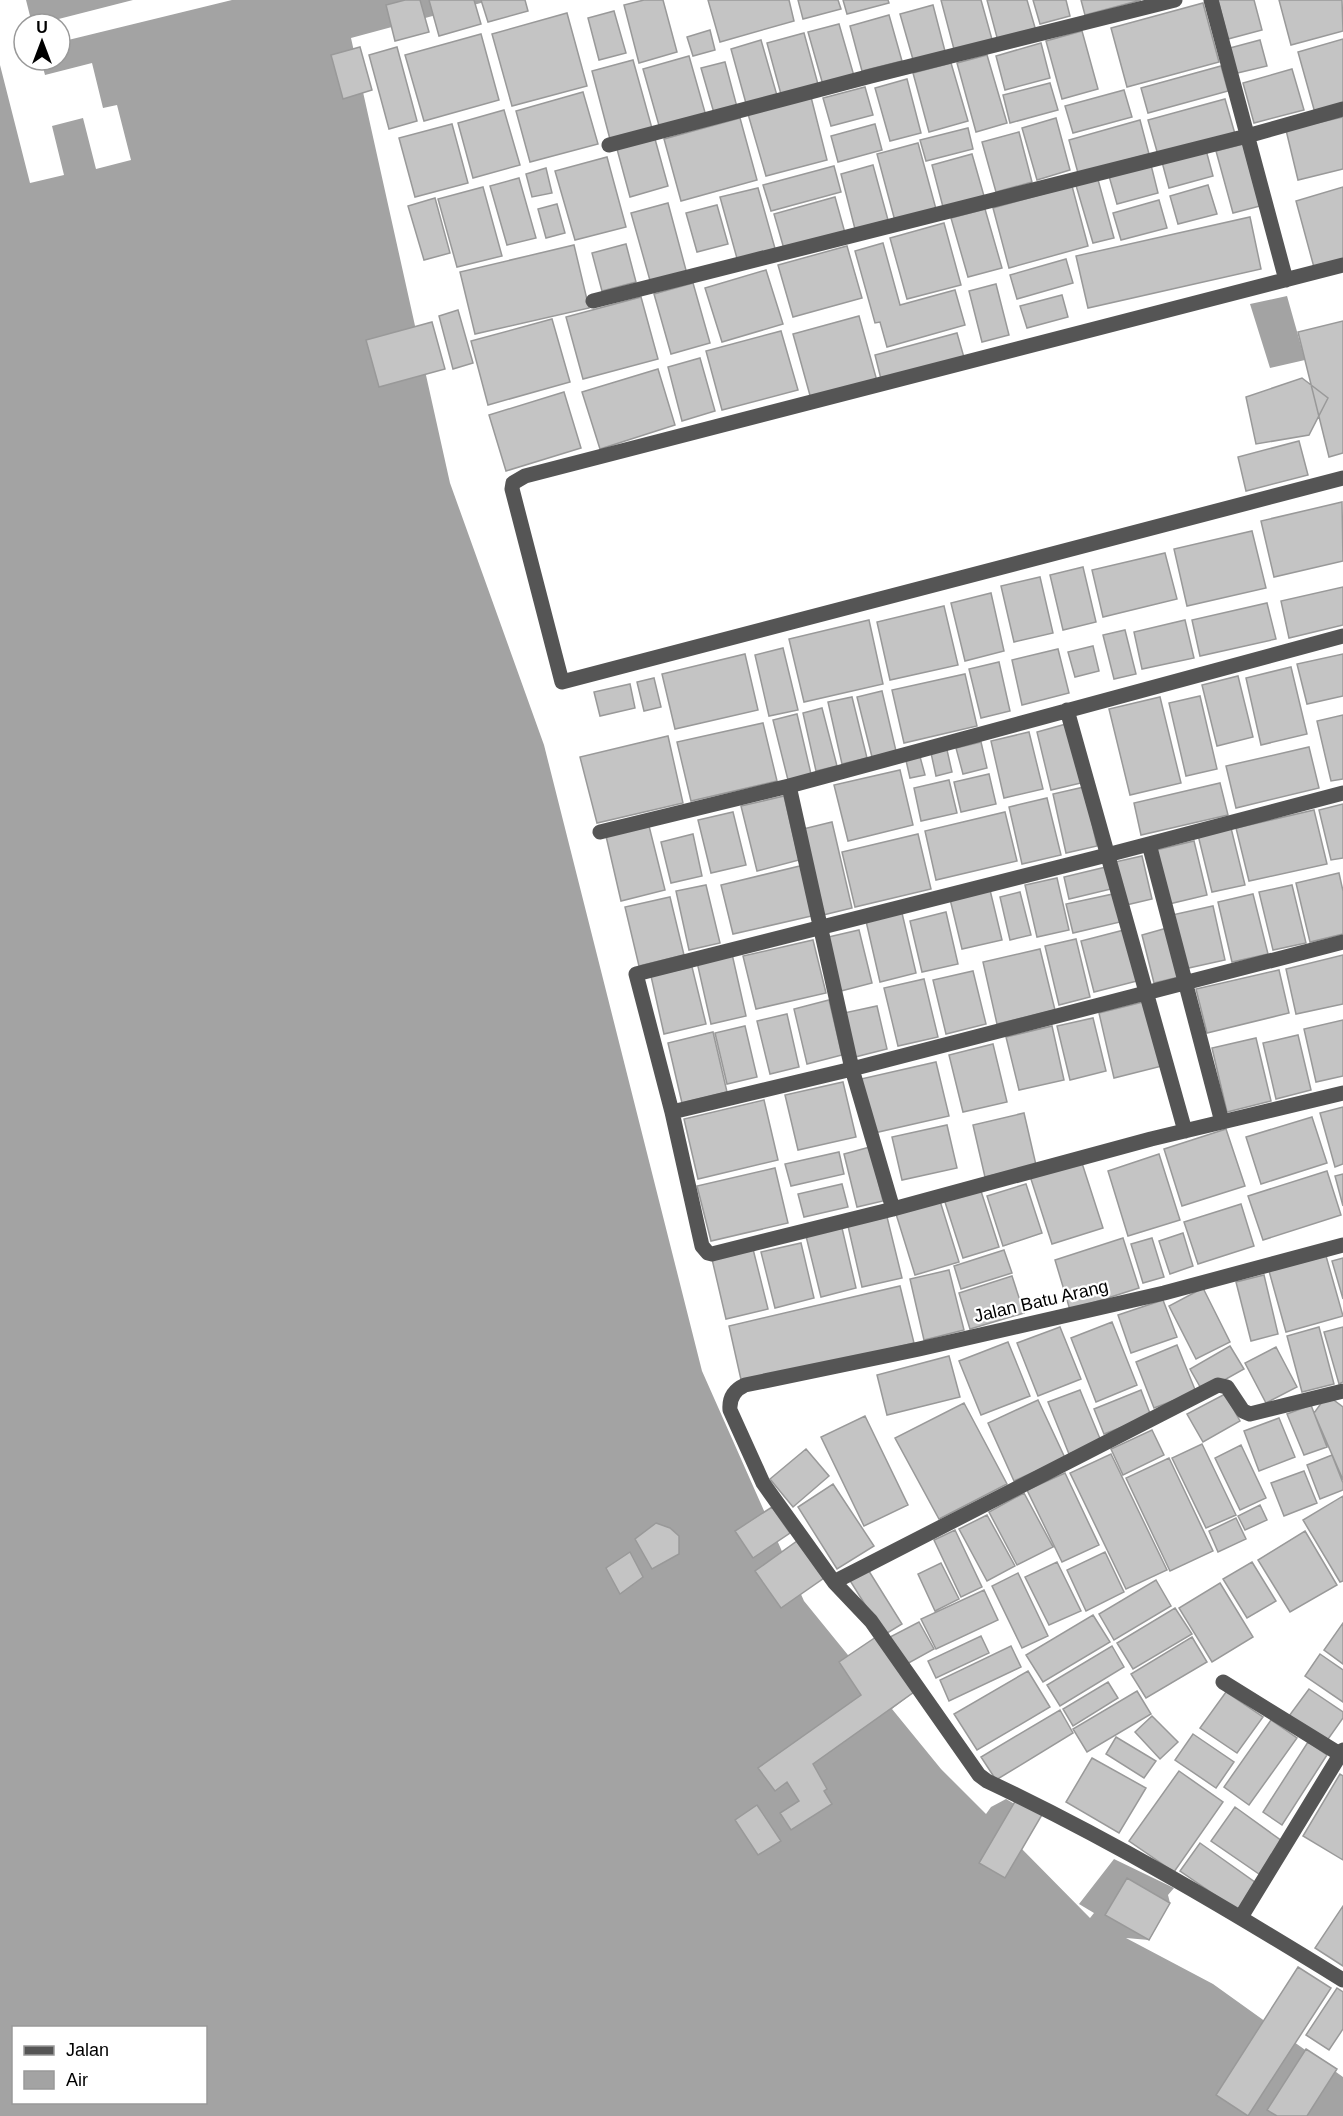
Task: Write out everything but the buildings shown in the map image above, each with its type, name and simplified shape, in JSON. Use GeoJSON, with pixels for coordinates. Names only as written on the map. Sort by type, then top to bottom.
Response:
{"type":"FeatureCollection","features":[{"type":"Feature","properties":{"kind":"street"},"geometry":{"type":"LineString","coordinates":[[609,145],[871,76],[1175,0]]}},
{"type":"Feature","properties":{"kind":"street"},"geometry":{"type":"LineString","coordinates":[[1211,0],[1286,280]]}},
{"type":"Feature","properties":{"kind":"street"},"geometry":{"type":"LineString","coordinates":[[593,301],[1247,136],[1343,109]]}},
{"type":"Feature","properties":{"kind":"street"},"geometry":{"type":"LineString","coordinates":[[1343,265],[518,479],[513,483],[512,489],[562,682],[1343,478]]}},
{"type":"Feature","properties":{"kind":"street"},"geometry":{"type":"LineString","coordinates":[[600,832],[789,786],[1343,636]]}},
{"type":"Feature","properties":{"kind":"street"},"geometry":{"type":"LineString","coordinates":[[1067,710],[1185,1131]]}},
{"type":"Feature","properties":{"kind":"street"},"geometry":{"type":"LineString","coordinates":[[789,786],[852,1070],[893,1209]]}},
{"type":"Feature","properties":{"kind":"street"},"geometry":{"type":"LineString","coordinates":[[1343,793],[636,974],[672,1112],[702,1246],[712,1254],[893,1209],[1185,1131],[1343,1093]]}},
{"type":"Feature","properties":{"kind":"street"},"geometry":{"type":"LineString","coordinates":[[1149,844],[1222,1122]]}},
{"type":"Feature","properties":{"kind":"street"},"geometry":{"type":"LineString","coordinates":[[672,1112],[852,1070],[1343,942]]}},
{"type":"Feature","properties":{"kind":"street","name":"Jalan Batu Arang"},"geometry":{"type":"LineString","coordinates":[[834,1582],[763,1483],[730,1410],[730,1402],[738,1389],[1164,1293],[1343,1245]]}},
{"type":"Feature","properties":{"kind":"street"},"geometry":{"type":"LineString","coordinates":[[1343,1391],[1250,1414],[1243,1411],[1227,1387],[1218,1386],[834,1582],[871,1621],[979,1775],[1241,1917],[1343,1980]]}},
{"type":"Feature","properties":{"kind":"street"},"geometry":{"type":"LineString","coordinates":[[1223,1682],[1342,1753],[1241,1917]]}},
{"type":"Feature","properties":{"kind":"water"},"geometry":{"type":"Polygon","coordinates":[[[0,0],[492,0],[351,38],[450,483],[544,745],[702,1371],[804,1601],[874,1687],[914,1692],[892,1709],[941,1769],[986,1814],[991,1807],[1006,1799],[1032,1814],[1015,1842],[1090,1918],[1094,1913],[1079,1904],[1114,1859],[1174,1888],[1168,1895],[1170,1903],[1149,1940],[1126,1938],[1213,1984],[1343,2077],[1343,2116],[0,2116],[0,0]]]}},
{"type":"Feature","properties":{"kind":"water"},"geometry":{"type":"Polygon","coordinates":[[[1287,296],[1305,360],[1270,368],[1250,304],[1287,296]]]}},
{"type":"Feature","properties":{"kind":"pier"},"geometry":{"type":"Polygon","coordinates":[[[0,0],[26,0],[29,12],[12,12],[12,72],[44,72],[45,75],[72,72],[72,68],[92,63],[103,108],[117,105],[131,160],[96,169],[83,118],[52,126],[64,175],[30,183],[0,65],[0,0]]]}},
{"type":"Feature","properties":{"kind":"pier"},"geometry":{"type":"Polygon","coordinates":[[[133,0],[232,0],[72,39],[72,16],[133,0]]]}}]}
